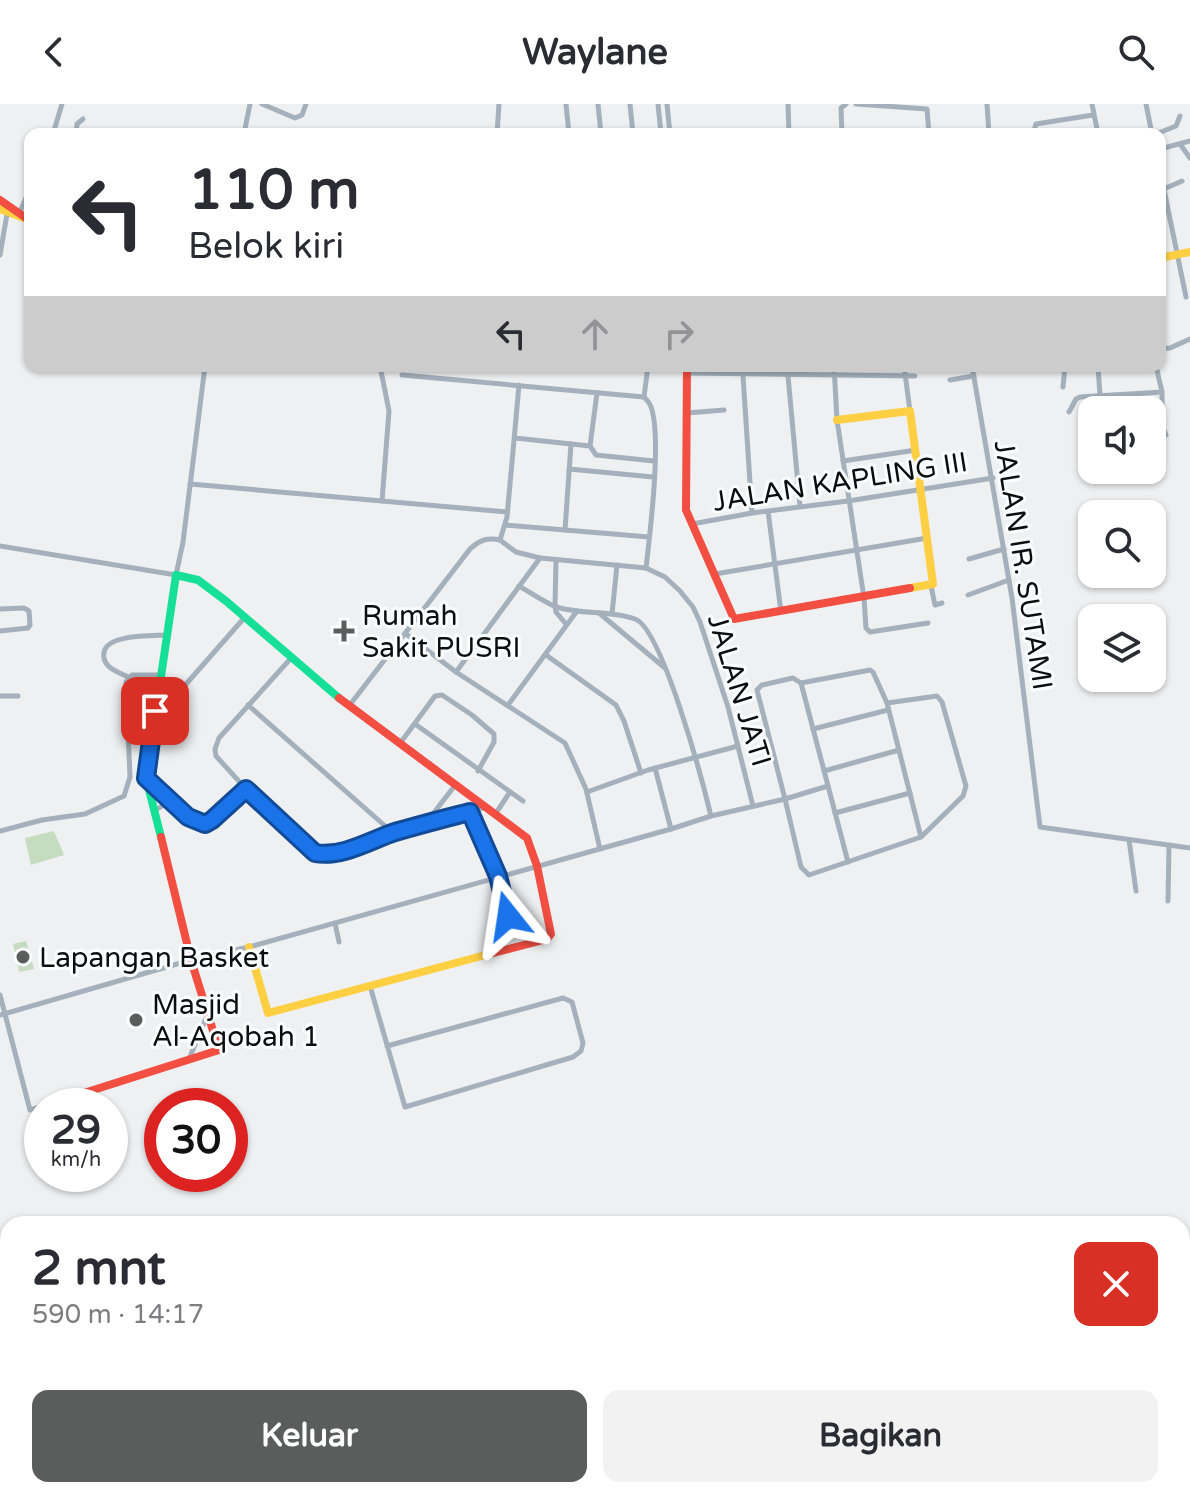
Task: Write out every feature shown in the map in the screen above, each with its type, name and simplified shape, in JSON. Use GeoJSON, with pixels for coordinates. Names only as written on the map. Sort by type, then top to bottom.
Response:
{"type":"FeatureCollection","features":[{"type":"Feature","properties":{"kind":"street"},"geometry":{"type":"LineString","coordinates":[[55,128],[62,104]]}},
{"type":"Feature","properties":{"kind":"street"},"geometry":{"type":"LineString","coordinates":[[245,128],[250,104]]}},
{"type":"Feature","properties":{"kind":"street"},"geometry":{"type":"LineString","coordinates":[[262,104],[295,118],[302,115],[306,104]]}},
{"type":"Feature","properties":{"kind":"street"},"geometry":{"type":"LineString","coordinates":[[497,128],[499,104]]}},
{"type":"Feature","properties":{"kind":"street"},"geometry":{"type":"LineString","coordinates":[[566,104],[568,128]]}},
{"type":"Feature","properties":{"kind":"street"},"geometry":{"type":"LineString","coordinates":[[598,104],[600,128]]}},
{"type":"Feature","properties":{"kind":"street"},"geometry":{"type":"LineString","coordinates":[[630,104],[632,128]]}},
{"type":"Feature","properties":{"kind":"street"},"geometry":{"type":"LineString","coordinates":[[658,104],[660,128]]}},
{"type":"Feature","properties":{"kind":"street"},"geometry":{"type":"LineString","coordinates":[[667,104],[669,128]]}},
{"type":"Feature","properties":{"kind":"street"},"geometry":{"type":"LineString","coordinates":[[788,104],[789,128]]}},
{"type":"Feature","properties":{"kind":"street"},"geometry":{"type":"LineString","coordinates":[[842,128],[841,108],[846,104]]}},
{"type":"Feature","properties":{"kind":"street"},"geometry":{"type":"LineString","coordinates":[[856,104],[927,109],[929,128]]}},
{"type":"Feature","properties":{"kind":"street"},"geometry":{"type":"LineString","coordinates":[[987,104],[989,128]]}},
{"type":"Feature","properties":{"kind":"street"},"geometry":{"type":"LineString","coordinates":[[1092,104],[1096,128]]}},
{"type":"Feature","properties":{"kind":"street"},"geometry":{"type":"LineString","coordinates":[[1146,104],[1152,128]]}},
{"type":"Feature","properties":{"kind":"street"},"geometry":{"type":"LineString","coordinates":[[1035,128],[1036,124],[1093,115]]}},
{"type":"Feature","properties":{"kind":"street"},"geometry":{"type":"LineString","coordinates":[[1166,130],[1176,126],[1180,116]]}},
{"type":"Feature","properties":{"kind":"street"},"geometry":{"type":"LineString","coordinates":[[77,128],[83,119]]}},
{"type":"Feature","properties":{"kind":"street"},"geometry":{"type":"LineString","coordinates":[[1166,148],[1190,141]]}},
{"type":"Feature","properties":{"kind":"street"},"geometry":{"type":"LineString","coordinates":[[1180,144],[1190,158]]}},
{"type":"Feature","properties":{"kind":"street"},"geometry":{"type":"LineString","coordinates":[[1166,188],[1182,181]]}},
{"type":"Feature","properties":{"kind":"street"},"geometry":{"type":"LineString","coordinates":[[1166,198],[1186,297]]}},
{"type":"Feature","properties":{"kind":"street"},"geometry":{"type":"LineString","coordinates":[[0,255],[3,206],[24,217]]}},
{"type":"Feature","properties":{"kind":"street"},"geometry":{"type":"LineString","coordinates":[[1166,257],[1190,252]]}},
{"type":"Feature","properties":{"kind":"street"},"geometry":{"type":"LineString","coordinates":[[1166,348],[1190,339]]}},
{"type":"Feature","properties":{"kind":"street"},"geometry":{"type":"LineString","coordinates":[[98,1088],[219,1050],[191,960],[146,778],[204,372]]}},
{"type":"Feature","properties":{"kind":"street"},"geometry":{"type":"LineString","coordinates":[[381,372],[389,411],[382,501]]}},
{"type":"Feature","properties":{"kind":"street"},"geometry":{"type":"LineString","coordinates":[[644,397],[647,372]]}},
{"type":"Feature","properties":{"kind":"street"},"geometry":{"type":"LineString","coordinates":[[687,372],[686,510],[734,619],[931,586]]}},
{"type":"Feature","properties":{"kind":"street"},"geometry":{"type":"LineString","coordinates":[[706,372],[743,376],[915,376]]}},
{"type":"Feature","properties":{"kind":"street"},"geometry":{"type":"LineString","coordinates":[[834,372],[837,420],[866,628],[870,632],[928,623]]}},
{"type":"Feature","properties":{"kind":"street"},"geometry":{"type":"LineString","coordinates":[[904,372],[934,583],[931,586],[935,605],[942,603]]}},
{"type":"Feature","properties":{"kind":"street","name":"JALAN IR. SUTAMI"},"geometry":{"type":"LineString","coordinates":[[973,372],[1009,580],[1040,827],[1129,840]]}},
{"type":"Feature","properties":{"kind":"street"},"geometry":{"type":"LineString","coordinates":[[1063,387],[1064,372]]}},
{"type":"Feature","properties":{"kind":"street"},"geometry":{"type":"LineString","coordinates":[[1098,372],[1100,396],[1162,392]]}},
{"type":"Feature","properties":{"kind":"street"},"geometry":{"type":"LineString","coordinates":[[1157,372],[1162,396]]}},
{"type":"Feature","properties":{"kind":"street"},"geometry":{"type":"LineString","coordinates":[[402,375],[644,397],[651,405],[654,461],[646,568]]}},
{"type":"Feature","properties":{"kind":"street"},"geometry":{"type":"LineString","coordinates":[[743,376],[752,513]]}},
{"type":"Feature","properties":{"kind":"street"},"geometry":{"type":"LineString","coordinates":[[788,376],[800,506]]}},
{"type":"Feature","properties":{"kind":"street"},"geometry":{"type":"LineString","coordinates":[[950,380],[974,376]]}},
{"type":"Feature","properties":{"kind":"street"},"geometry":{"type":"LineString","coordinates":[[349,706],[478,541],[490,538],[500,540],[507,512],[519,385]]}},
{"type":"Feature","properties":{"kind":"street"},"geometry":{"type":"LineString","coordinates":[[597,393],[590,446],[596,455],[654,461]]}},
{"type":"Feature","properties":{"kind":"street"},"geometry":{"type":"LineString","coordinates":[[1069,412],[1078,398]]}},
{"type":"Feature","properties":{"kind":"street"},"geometry":{"type":"LineString","coordinates":[[686,413],[724,410]]}},
{"type":"Feature","properties":{"kind":"street"},"geometry":{"type":"LineString","coordinates":[[837,420],[910,411]]}},
{"type":"Feature","properties":{"kind":"street"},"geometry":{"type":"LineString","coordinates":[[515,438],[590,446]]}},
{"type":"Feature","properties":{"kind":"street"},"geometry":{"type":"LineString","coordinates":[[565,530],[571,444]]}},
{"type":"Feature","properties":{"kind":"street"},"geometry":{"type":"LineString","coordinates":[[843,461],[916,450]]}},
{"type":"Feature","properties":{"kind":"street"},"geometry":{"type":"LineString","coordinates":[[569,469],[653,477]]}},
{"type":"Feature","properties":{"kind":"street","name":"JALAN KAPLING III"},"geometry":{"type":"LineString","coordinates":[[692,524],[993,478]]}},
{"type":"Feature","properties":{"kind":"street"},"geometry":{"type":"LineString","coordinates":[[190,484],[507,512]]}},
{"type":"Feature","properties":{"kind":"street"},"geometry":{"type":"LineString","coordinates":[[768,511],[781,612]]}},
{"type":"Feature","properties":{"kind":"street"},"geometry":{"type":"LineString","coordinates":[[505,525],[649,537]]}},
{"type":"Feature","properties":{"kind":"street"},"geometry":{"type":"LineString","coordinates":[[715,574],[928,538]]}},
{"type":"Feature","properties":{"kind":"street","name":"JALAN JATI"},"geometry":{"type":"LineString","coordinates":[[500,540],[516,552],[540,558],[646,568],[665,577],[693,607],[738,746],[753,806]]}},
{"type":"Feature","properties":{"kind":"street"},"geometry":{"type":"LineString","coordinates":[[0,546],[198,580],[349,706],[457,783],[527,838],[537,866],[551,934],[547,939],[268,1013],[249,947]]}},
{"type":"Feature","properties":{"kind":"street"},"geometry":{"type":"LineString","coordinates":[[969,559],[1004,549]]}},
{"type":"Feature","properties":{"kind":"street"},"geometry":{"type":"LineString","coordinates":[[456,672],[540,558]]}},
{"type":"Feature","properties":{"kind":"street"},"geometry":{"type":"LineString","coordinates":[[556,560],[555,606],[566,624]]}},
{"type":"Feature","properties":{"kind":"street"},"geometry":{"type":"LineString","coordinates":[[612,614],[617,565]]}},
{"type":"Feature","properties":{"kind":"street"},"geometry":{"type":"LineString","coordinates":[[968,595],[1009,580]]}},
{"type":"Feature","properties":{"kind":"street"},"geometry":{"type":"LineString","coordinates":[[519,586],[555,606],[637,619],[649,630],[666,669],[696,757],[711,816]]}},
{"type":"Feature","properties":{"kind":"street"},"geometry":{"type":"LineString","coordinates":[[0,609],[24,608],[29,611],[30,621],[28,628],[0,631]]}},
{"type":"Feature","properties":{"kind":"street"},"geometry":{"type":"LineString","coordinates":[[508,705],[577,611]]}},
{"type":"Feature","properties":{"kind":"street"},"geometry":{"type":"LineString","coordinates":[[598,612],[666,669]]}},
{"type":"Feature","properties":{"kind":"street"},"geometry":{"type":"LineString","coordinates":[[155,711],[180,691],[245,617]]}},
{"type":"Feature","properties":{"kind":"street"},"geometry":{"type":"LineString","coordinates":[[406,634],[456,672],[565,743],[587,792],[600,849]]}},
{"type":"Feature","properties":{"kind":"street"},"geometry":{"type":"LineString","coordinates":[[163,674],[128,677],[107,667],[104,649],[110,643],[130,637],[168,635]]}},
{"type":"Feature","properties":{"kind":"street"},"geometry":{"type":"LineString","coordinates":[[546,655],[616,705],[641,773]]}},
{"type":"Feature","properties":{"kind":"street"},"geometry":{"type":"LineString","coordinates":[[292,657],[219,738],[215,749],[218,761],[315,853],[335,853],[487,806]]}},
{"type":"Feature","properties":{"kind":"street"},"geometry":{"type":"LineString","coordinates":[[813,729],[888,706],[937,696],[942,702],[966,786],[963,796],[921,837],[813,875],[805,872],[795,845],[757,690],[762,685],[793,678],[801,683],[870,670],[888,706],[921,837]]}},
{"type":"Feature","properties":{"kind":"street"},"geometry":{"type":"LineString","coordinates":[[0,831],[42,820],[85,814],[124,796],[130,777],[125,696],[128,677]]}},
{"type":"Feature","properties":{"kind":"street"},"geometry":{"type":"LineString","coordinates":[[801,683],[848,862]]}},
{"type":"Feature","properties":{"kind":"street"},"geometry":{"type":"LineString","coordinates":[[401,742],[438,694],[472,715],[495,737],[478,771]]}},
{"type":"Feature","properties":{"kind":"street"},"geometry":{"type":"LineString","coordinates":[[0,696],[18,696]]}},
{"type":"Feature","properties":{"kind":"street"},"geometry":{"type":"LineString","coordinates":[[248,705],[393,833]]}},
{"type":"Feature","properties":{"kind":"street"},"geometry":{"type":"LineString","coordinates":[[415,724],[523,801]]}},
{"type":"Feature","properties":{"kind":"street"},"geometry":{"type":"LineString","coordinates":[[587,792],[655,768],[738,746]]}},
{"type":"Feature","properties":{"kind":"street"},"geometry":{"type":"LineString","coordinates":[[824,771],[899,750]]}},
{"type":"Feature","properties":{"kind":"street"},"geometry":{"type":"LineString","coordinates":[[655,768],[671,829]]}},
{"type":"Feature","properties":{"kind":"street"},"geometry":{"type":"LineString","coordinates":[[146,778],[188,817],[205,824],[246,789]]}},
{"type":"Feature","properties":{"kind":"street"},"geometry":{"type":"LineString","coordinates":[[425,824],[457,783]]}},
{"type":"Feature","properties":{"kind":"street"},"geometry":{"type":"LineString","coordinates":[[3,1015],[191,960],[249,947],[711,816],[828,786]]}},
{"type":"Feature","properties":{"kind":"street"},"geometry":{"type":"LineString","coordinates":[[496,813],[510,792]]}},
{"type":"Feature","properties":{"kind":"street"},"geometry":{"type":"LineString","coordinates":[[835,813],[910,793]]}},
{"type":"Feature","properties":{"kind":"street"},"geometry":{"type":"LineString","coordinates":[[154,811],[170,801]]}},
{"type":"Feature","properties":{"kind":"street"},"geometry":{"type":"LineString","coordinates":[[470,812],[498,876],[508,916]]}},
{"type":"Feature","properties":{"kind":"street"},"geometry":{"type":"LineString","coordinates":[[1136,891],[1129,840],[1190,848]]}},
{"type":"Feature","properties":{"kind":"street"},"geometry":{"type":"LineString","coordinates":[[1168,901],[1169,845]]}},
{"type":"Feature","properties":{"kind":"street"},"geometry":{"type":"LineString","coordinates":[[335,923],[339,942]]}},
{"type":"Feature","properties":{"kind":"street"},"geometry":{"type":"LineString","coordinates":[[370,986],[387,1046],[405,1107],[573,1057],[581,1051],[583,1043],[572,1002],[563,998],[387,1046]]}},
{"type":"Feature","properties":{"kind":"street"},"geometry":{"type":"LineString","coordinates":[[0,995],[24,1089]]}},
{"type":"Feature","properties":{"kind":"street"},"geometry":{"type":"LineString","coordinates":[[189,1059],[207,1016]]}},
{"type":"Feature","properties":{"kind":"green space"},"geometry":{"type":"Polygon","coordinates":[[[54,831],[64,855],[31,865],[25,838],[54,831]]]}},
{"type":"Feature","properties":{"kind":"green space","name":"Lapangan Basket"},"geometry":{"type":"Polygon","coordinates":[[[26,941],[34,969],[19,972],[13,944],[26,941]]]}},
{"type":"Feature","properties":{"kind":"traffic: fast"},"geometry":{"type":"LineString","coordinates":[[161,837],[146,778],[176,575],[198,580],[226,601],[339,698]]}},
{"type":"Feature","properties":{"kind":"traffic: slow"},"geometry":{"type":"LineString","coordinates":[[0,209],[24,218]]}},
{"type":"Feature","properties":{"kind":"traffic: slow"},"geometry":{"type":"LineString","coordinates":[[1166,257],[1190,252]]}},
{"type":"Feature","properties":{"kind":"traffic: slow"},"geometry":{"type":"LineString","coordinates":[[837,420],[910,411],[933,584],[910,588]]}},
{"type":"Feature","properties":{"kind":"traffic: slow"},"geometry":{"type":"LineString","coordinates":[[249,947],[268,1013],[493,953]]}},
{"type":"Feature","properties":{"kind":"traffic: jam"},"geometry":{"type":"LineString","coordinates":[[0,200],[24,217]]}},
{"type":"Feature","properties":{"kind":"traffic: jam"},"geometry":{"type":"LineString","coordinates":[[687,372],[686,510],[734,619],[910,588]]}},
{"type":"Feature","properties":{"kind":"traffic: jam"},"geometry":{"type":"LineString","coordinates":[[339,698],[527,838],[537,866],[551,934],[547,939],[493,953]]}},
{"type":"Feature","properties":{"kind":"traffic: jam"},"geometry":{"type":"LineString","coordinates":[[100,1088],[219,1050],[191,960],[161,837]]}},
{"type":"Feature","properties":{"kind":"place","name":"Rumah Sakit PUSRI"},"geometry":{"type":"Point","coordinates":[344,631]}},
{"type":"Feature","properties":{"kind":"place","name":"Lapangan Basket"},"geometry":{"type":"Point","coordinates":[23,957]}},
{"type":"Feature","properties":{"kind":"place","name":"Masjid Al-Aqobah 1"},"geometry":{"type":"Point","coordinates":[136,1020]}},
{"type":"Feature","properties":{"kind":"route"},"geometry":{"type":"LineString","coordinates":[[155,711],[146,778],[188,817],[205,824],[246,789],[315,853],[324,854],[470,812],[498,876],[508,916]]}}]}
